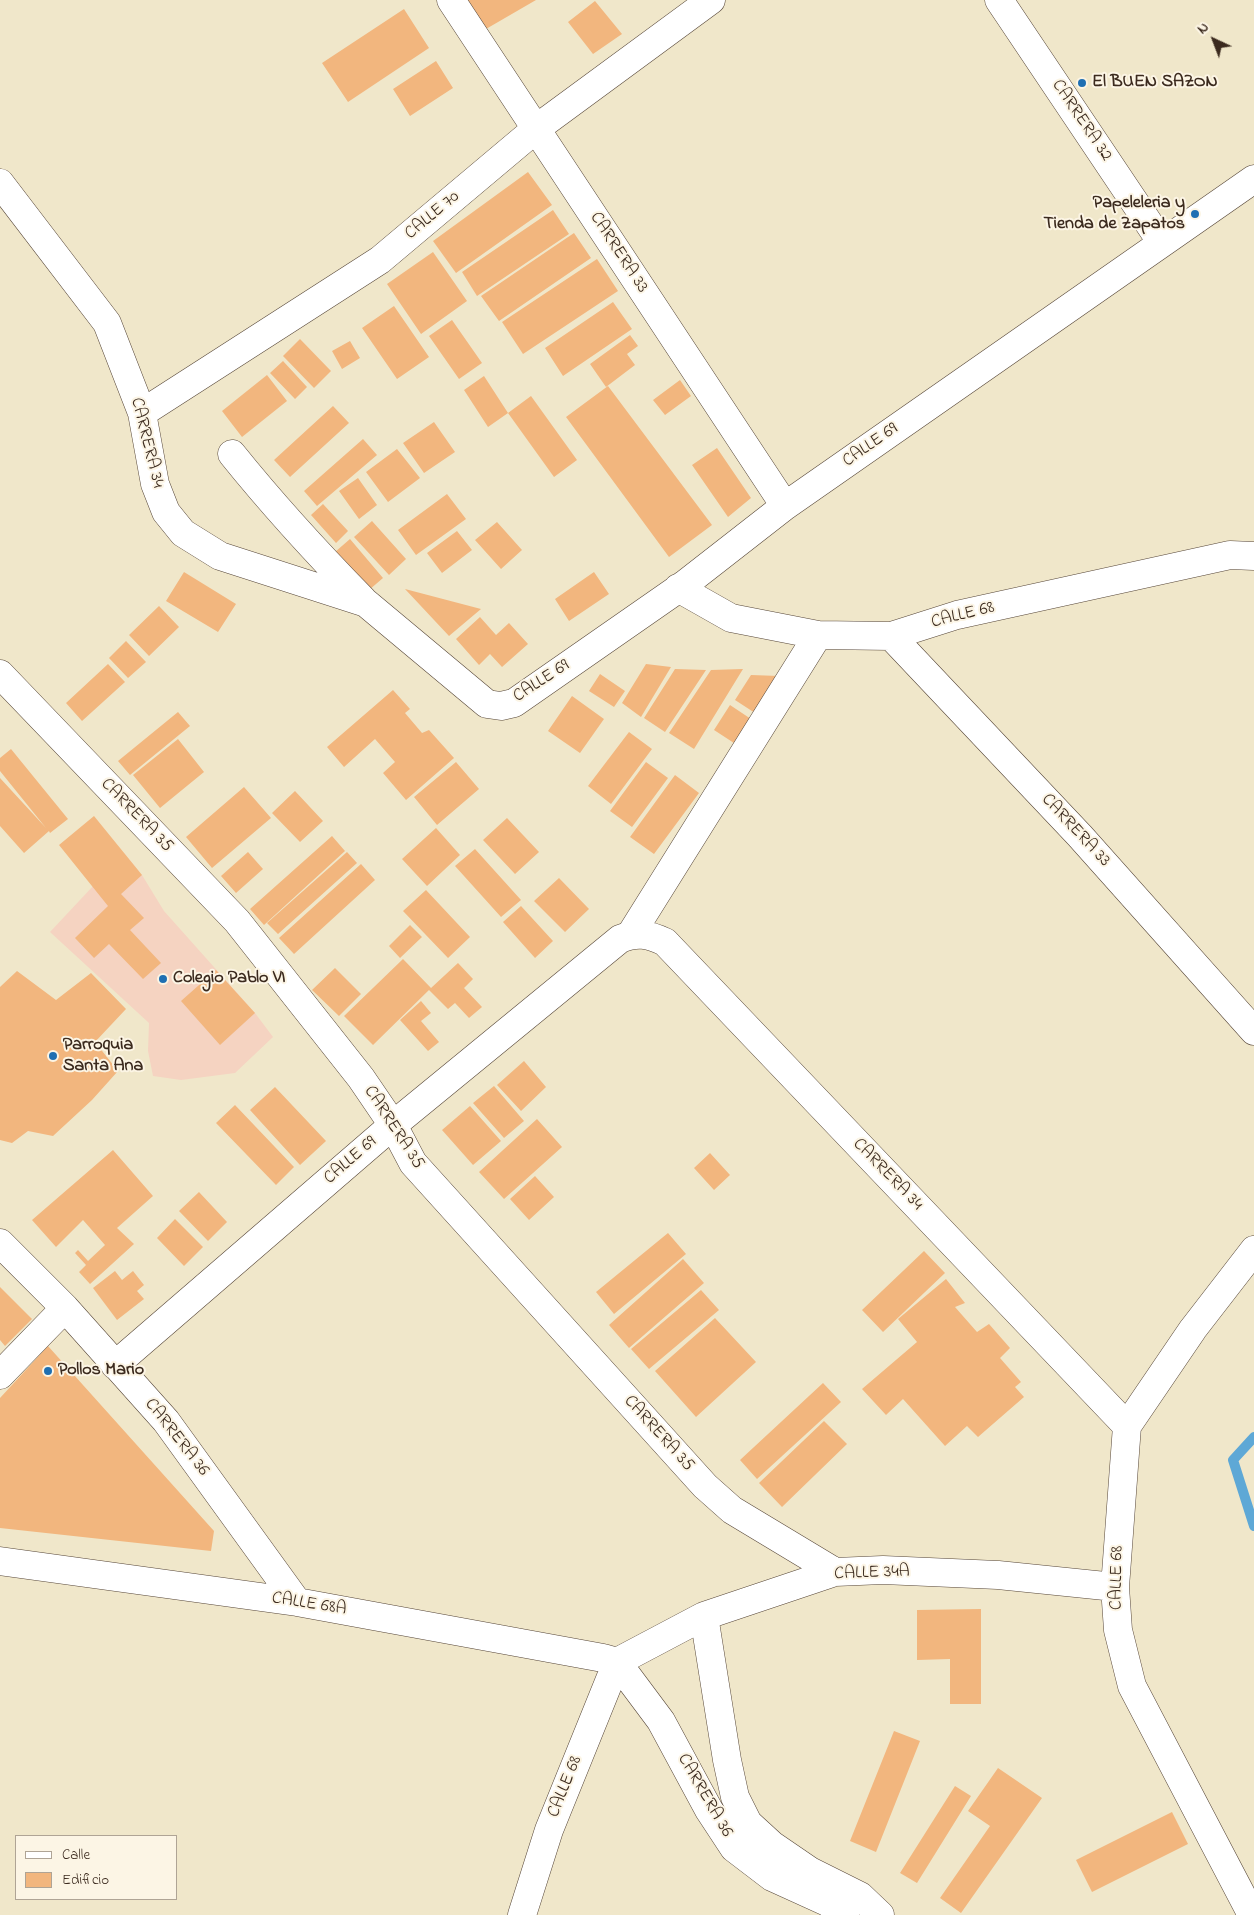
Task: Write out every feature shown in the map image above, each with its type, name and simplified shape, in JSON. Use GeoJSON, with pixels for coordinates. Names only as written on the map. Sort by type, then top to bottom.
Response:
{"type":"FeatureCollection","features":[{"type":"Feature","properties":{"kind":"street","name":"CARRERA 33"},"geometry":{"type":"LineString","coordinates":[[451,0],[785,506]]}},
{"type":"Feature","properties":{"kind":"street","name":"CALLE 70"},"geometry":{"type":"LineString","coordinates":[[142,413],[380,260],[537,128],[711,0]]}},
{"type":"Feature","properties":{"kind":"street","name":"CARRERA 32"},"geometry":{"type":"LineString","coordinates":[[999,0],[1162,243]]}},
{"type":"Feature","properties":{"kind":"street","name":"CALLE 69"},"geometry":{"type":"LineString","coordinates":[[487,704],[501,706],[514,703],[678,588],[785,506],[1254,179]]}},
{"type":"Feature","properties":{"kind":"street","name":"CARRERA 34"},"geometry":{"type":"LineString","coordinates":[[0,183],[106,323],[142,413],[154,484],[166,512],[183,534],[220,556],[366,603],[487,704]]}},
{"type":"Feature","properties":{"kind":"street"},"geometry":{"type":"LineString","coordinates":[[232,454],[315,551],[366,603]]}},
{"type":"Feature","properties":{"kind":"street","name":"CALLE 68"},"geometry":{"type":"LineString","coordinates":[[678,588],[731,618],[818,635],[891,636],[957,616],[1230,555],[1254,556]]}},
{"type":"Feature","properties":{"kind":"street"},"geometry":{"type":"LineString","coordinates":[[636,934],[818,635]]}},
{"type":"Feature","properties":{"kind":"street","name":"CARRERA 33"},"geometry":{"type":"LineString","coordinates":[[891,636],[1080,836],[1254,1031]]}},
{"type":"Feature","properties":{"kind":"street","name":"CARRERA 35"},"geometry":{"type":"LineString","coordinates":[[0,674],[237,922],[361,1078],[393,1124],[413,1163],[705,1486],[732,1510],[835,1572]]}},
{"type":"Feature","properties":{"kind":"street","name":"CALLE 69"},"geometry":{"type":"LineString","coordinates":[[115,1365],[393,1124],[620,939],[636,934]]}},
{"type":"Feature","properties":{"kind":"street","name":"CARRERA 34"},"geometry":{"type":"LineString","coordinates":[[636,934],[653,936],[665,942],[1127,1426]]}},
{"type":"Feature","properties":{"kind":"street","name":"CARRERA 36"},"geometry":{"type":"LineString","coordinates":[[0,1243],[65,1308],[166,1421],[297,1602]]}},
{"type":"Feature","properties":{"kind":"street"},"geometry":{"type":"LineString","coordinates":[[1127,1426],[1193,1330],[1254,1250]]}},
{"type":"Feature","properties":{"kind":"street"},"geometry":{"type":"LineString","coordinates":[[0,1375],[65,1308]]}},
{"type":"Feature","properties":{"kind":"street","name":"CALLE 68"},"geometry":{"type":"LineString","coordinates":[[1127,1426],[1115,1587],[1118,1630],[1132,1686],[1252,1915]]}},
{"type":"Feature","properties":{"kind":"street","name":"CALLE 68A"},"geometry":{"type":"LineString","coordinates":[[0,1561],[297,1602],[603,1658],[616,1662]]}},
{"type":"Feature","properties":{"kind":"street","name":"CALLE 34A"},"geometry":{"type":"LineString","coordinates":[[616,1662],[704,1616],[835,1572],[883,1570],[998,1575],[1115,1587]]}},
{"type":"Feature","properties":{"kind":"street"},"geometry":{"type":"LineString","coordinates":[[704,1616],[727,1760],[735,1797],[748,1823],[772,1845],[810,1871],[860,1896],[880,1915]]}},
{"type":"Feature","properties":{"kind":"street","name":"CALLE 68"},"geometry":{"type":"LineString","coordinates":[[522,1915],[549,1830],[616,1662]]}},
{"type":"Feature","properties":{"kind":"street","name":"CARRERA 36"},"geometry":{"type":"LineString","coordinates":[[616,1662],[661,1721],[709,1810],[734,1848],[772,1877],[827,1902],[845,1915]]}},
{"type":"Feature","properties":{"kind":"shaded area","name":"Colegio Pablo VI"},"geometry":{"type":"Polygon","coordinates":[[[124,853],[142,875],[164,911],[255,1013],[273,1037],[235,1073],[181,1080],[153,1076],[148,1051],[149,1023],[50,932],[124,853]]]}},
{"type":"Feature","properties":{"kind":"building"},"geometry":{"type":"Polygon","coordinates":[[[467,0],[536,0],[486,29],[467,0]]]}},
{"type":"Feature","properties":{"kind":"building"},"geometry":{"type":"Polygon","coordinates":[[[595,1],[622,34],[593,54],[568,22],[595,1]]]}},
{"type":"Feature","properties":{"kind":"building"},"geometry":{"type":"Polygon","coordinates":[[[404,9],[429,48],[348,102],[322,63],[404,9]]]}},
{"type":"Feature","properties":{"kind":"building"},"geometry":{"type":"Polygon","coordinates":[[[436,61],[453,88],[410,116],[393,89],[436,61]]]}},
{"type":"Feature","properties":{"kind":"building"},"geometry":{"type":"Polygon","coordinates":[[[528,172],[552,205],[456,273],[433,241],[528,172]]]}},
{"type":"Feature","properties":{"kind":"building"},"geometry":{"type":"Polygon","coordinates":[[[553,210],[569,234],[477,296],[462,272],[553,210]]]}},
{"type":"Feature","properties":{"kind":"building"},"geometry":{"type":"Polygon","coordinates":[[[574,233],[591,258],[499,321],[481,296],[574,233]]]}},
{"type":"Feature","properties":{"kind":"building"},"geometry":{"type":"Polygon","coordinates":[[[433,252],[467,301],[421,334],[387,284],[433,252]]]}},
{"type":"Feature","properties":{"kind":"building"},"geometry":{"type":"Polygon","coordinates":[[[597,259],[618,291],[523,354],[502,322],[597,259]]]}},
{"type":"Feature","properties":{"kind":"building"},"geometry":{"type":"Polygon","coordinates":[[[613,302],[632,329],[563,376],[545,348],[613,302]]]}},
{"type":"Feature","properties":{"kind":"building"},"geometry":{"type":"Polygon","coordinates":[[[394,306],[429,357],[397,379],[362,328],[394,306]]]}},
{"type":"Feature","properties":{"kind":"building"},"geometry":{"type":"Polygon","coordinates":[[[452,320],[482,363],[459,379],[429,336],[452,320]]]}},
{"type":"Feature","properties":{"kind":"building"},"geometry":{"type":"Polygon","coordinates":[[[630,335],[638,346],[627,354],[635,365],[606,387],[590,364],[630,335]]]}},
{"type":"Feature","properties":{"kind":"building"},"geometry":{"type":"Polygon","coordinates":[[[300,339],[331,371],[314,388],[283,356],[300,339]]]}},
{"type":"Feature","properties":{"kind":"building"},"geometry":{"type":"Polygon","coordinates":[[[350,341],[360,358],[342,369],[332,351],[350,341]]]}},
{"type":"Feature","properties":{"kind":"building"},"geometry":{"type":"Polygon","coordinates":[[[283,361],[307,387],[295,399],[270,373],[283,361]]]}},
{"type":"Feature","properties":{"kind":"building"},"geometry":{"type":"Polygon","coordinates":[[[267,375],[287,401],[242,437],[222,411],[267,375]]]}},
{"type":"Feature","properties":{"kind":"building"},"geometry":{"type":"Polygon","coordinates":[[[484,376],[508,413],[488,427],[464,390],[484,376]]]}},
{"type":"Feature","properties":{"kind":"building"},"geometry":{"type":"Polygon","coordinates":[[[680,380],[691,396],[665,415],[653,400],[680,380]]]}},
{"type":"Feature","properties":{"kind":"building"},"geometry":{"type":"Polygon","coordinates":[[[608,386],[712,525],[669,557],[566,417],[608,386]]]}},
{"type":"Feature","properties":{"kind":"building"},"geometry":{"type":"Polygon","coordinates":[[[531,396],[577,460],[554,477],[508,413],[531,396]]]}},
{"type":"Feature","properties":{"kind":"building"},"geometry":{"type":"Polygon","coordinates":[[[333,406],[349,423],[290,477],[274,460],[333,406]]]}},
{"type":"Feature","properties":{"kind":"building"},"geometry":{"type":"Polygon","coordinates":[[[434,422],[455,452],[424,473],[403,443],[434,422]]]}},
{"type":"Feature","properties":{"kind":"building"},"geometry":{"type":"Polygon","coordinates":[[[363,439],[377,455],[317,506],[304,491],[363,439]]]}},
{"type":"Feature","properties":{"kind":"building"},"geometry":{"type":"Polygon","coordinates":[[[717,448],[751,498],[728,517],[692,465],[717,448]]]}},
{"type":"Feature","properties":{"kind":"building"},"geometry":{"type":"Polygon","coordinates":[[[397,449],[420,478],[388,502],[366,472],[397,449]]]}},
{"type":"Feature","properties":{"kind":"building"},"geometry":{"type":"Polygon","coordinates":[[[358,478],[377,505],[359,519],[339,491],[358,478]]]}},
{"type":"Feature","properties":{"kind":"building"},"geometry":{"type":"Polygon","coordinates":[[[447,494],[466,519],[416,555],[398,530],[447,494]]]}},
{"type":"Feature","properties":{"kind":"building"},"geometry":{"type":"Polygon","coordinates":[[[323,504],[348,531],[336,543],[311,515],[323,504]]]}},
{"type":"Feature","properties":{"kind":"building"},"geometry":{"type":"Polygon","coordinates":[[[372,521],[406,559],[389,575],[354,537],[372,521]]]}},
{"type":"Feature","properties":{"kind":"building"},"geometry":{"type":"Polygon","coordinates":[[[497,522],[522,550],[501,569],[475,540],[497,522]]]}},
{"type":"Feature","properties":{"kind":"building"},"geometry":{"type":"Polygon","coordinates":[[[457,531],[472,550],[442,573],[427,553],[457,531]]]}},
{"type":"Feature","properties":{"kind":"building"},"geometry":{"type":"Polygon","coordinates":[[[350,539],[383,578],[369,590],[335,552],[350,539]]]}},
{"type":"Feature","properties":{"kind":"building"},"geometry":{"type":"Polygon","coordinates":[[[184,572],[236,604],[218,632],[166,601],[184,572]]]}},
{"type":"Feature","properties":{"kind":"building"},"geometry":{"type":"Polygon","coordinates":[[[594,572],[609,594],[569,621],[555,599],[594,572]]]}},
{"type":"Feature","properties":{"kind":"building"},"geometry":{"type":"Polygon","coordinates":[[[405,589],[481,609],[449,636],[405,589]]]}},
{"type":"Feature","properties":{"kind":"building"},"geometry":{"type":"Polygon","coordinates":[[[159,606],[179,627],[149,656],[129,635],[159,606]]]}},
{"type":"Feature","properties":{"kind":"building"},"geometry":{"type":"Polygon","coordinates":[[[480,617],[496,635],[509,623],[528,644],[502,667],[490,654],[479,665],[456,639],[480,617]]]}},
{"type":"Feature","properties":{"kind":"building"},"geometry":{"type":"Polygon","coordinates":[[[126,641],[146,662],[128,678],[109,658],[126,641]]]}},
{"type":"Feature","properties":{"kind":"building"},"geometry":{"type":"Polygon","coordinates":[[[108,664],[125,682],[82,721],[66,703],[108,664]]]}},
{"type":"Feature","properties":{"kind":"building"},"geometry":{"type":"Polygon","coordinates":[[[646,664],[671,667],[641,717],[622,703],[646,664]]]}},
{"type":"Feature","properties":{"kind":"building"},"geometry":{"type":"Polygon","coordinates":[[[675,669],[706,670],[665,732],[644,718],[675,669]]]}},
{"type":"Feature","properties":{"kind":"building"},"geometry":{"type":"Polygon","coordinates":[[[743,669],[694,749],[669,733],[711,670],[743,669]]]}},
{"type":"Feature","properties":{"kind":"building"},"geometry":{"type":"Polygon","coordinates":[[[600,674],[625,691],[614,707],[589,691],[600,674]]]}},
{"type":"Feature","properties":{"kind":"building"},"geometry":{"type":"Polygon","coordinates":[[[751,675],[779,676],[755,713],[735,700],[751,675]]]}},
{"type":"Feature","properties":{"kind":"building"},"geometry":{"type":"Polygon","coordinates":[[[393,690],[410,709],[405,713],[422,733],[429,730],[454,758],[406,800],[383,773],[395,762],[375,739],[344,767],[327,747],[393,690]]]}},
{"type":"Feature","properties":{"kind":"building"},"geometry":{"type":"Polygon","coordinates":[[[572,696],[604,719],[580,753],[548,731],[572,696]]]}},
{"type":"Feature","properties":{"kind":"building"},"geometry":{"type":"Polygon","coordinates":[[[730,705],[751,719],[734,743],[714,730],[730,705]]]}},
{"type":"Feature","properties":{"kind":"building"},"geometry":{"type":"Polygon","coordinates":[[[178,712],[190,726],[130,775],[118,761],[178,712]]]}},
{"type":"Feature","properties":{"kind":"building"},"geometry":{"type":"Polygon","coordinates":[[[629,732],[652,749],[611,804],[588,786],[629,732]]]}},
{"type":"Feature","properties":{"kind":"building"},"geometry":{"type":"Polygon","coordinates":[[[178,739],[204,772],[160,808],[133,775],[178,739]]]}},
{"type":"Feature","properties":{"kind":"building"},"geometry":{"type":"Polygon","coordinates":[[[11,749],[68,819],[50,833],[49,831],[24,853],[0,826],[0,778],[46,828],[0,771],[0,758],[11,749]]]}},
{"type":"Feature","properties":{"kind":"building"},"geometry":{"type":"Polygon","coordinates":[[[456,762],[479,789],[437,825],[414,797],[456,762]]]}},
{"type":"Feature","properties":{"kind":"building"},"geometry":{"type":"Polygon","coordinates":[[[646,762],[668,778],[632,827],[610,811],[646,762]]]}},
{"type":"Feature","properties":{"kind":"building"},"geometry":{"type":"Polygon","coordinates":[[[675,775],[699,793],[654,854],[630,837],[675,775]]]}},
{"type":"Feature","properties":{"kind":"building"},"geometry":{"type":"Polygon","coordinates":[[[244,787],[271,818],[212,868],[186,837],[244,787]]]}},
{"type":"Feature","properties":{"kind":"building"},"geometry":{"type":"Polygon","coordinates":[[[295,791],[323,821],[300,842],[272,813],[295,791]]]}},
{"type":"Feature","properties":{"kind":"building"},"geometry":{"type":"Polygon","coordinates":[[[94,816],[142,875],[121,894],[144,918],[130,930],[161,963],[143,979],[109,944],[94,958],[75,938],[108,906],[59,845],[94,816]]]}},
{"type":"Feature","properties":{"kind":"building"},"geometry":{"type":"Polygon","coordinates":[[[507,818],[539,852],[515,874],[483,840],[507,818]]]}},
{"type":"Feature","properties":{"kind":"building"},"geometry":{"type":"Polygon","coordinates":[[[436,828],[460,855],[427,886],[402,859],[436,828]]]}},
{"type":"Feature","properties":{"kind":"building"},"geometry":{"type":"Polygon","coordinates":[[[332,836],[345,851],[264,925],[250,909],[332,836]]]}},
{"type":"Feature","properties":{"kind":"building"},"geometry":{"type":"Polygon","coordinates":[[[475,849],[521,900],[501,917],[455,866],[475,849]]]}},
{"type":"Feature","properties":{"kind":"building"},"geometry":{"type":"Polygon","coordinates":[[[248,852],[263,869],[236,893],[221,876],[248,852]]]}},
{"type":"Feature","properties":{"kind":"building"},"geometry":{"type":"Polygon","coordinates":[[[347,852],[357,863],[278,934],[267,923],[347,852]]]}},
{"type":"Feature","properties":{"kind":"building"},"geometry":{"type":"Polygon","coordinates":[[[361,864],[375,880],[294,954],[279,938],[361,864]]]}},
{"type":"Feature","properties":{"kind":"building"},"geometry":{"type":"Polygon","coordinates":[[[559,878],[589,909],[565,932],[534,901],[559,878]]]}},
{"type":"Feature","properties":{"kind":"building"},"geometry":{"type":"Polygon","coordinates":[[[426,890],[470,937],[448,958],[403,911],[426,890]]]}},
{"type":"Feature","properties":{"kind":"building"},"geometry":{"type":"Polygon","coordinates":[[[521,906],[553,941],[535,958],[503,922],[521,906]]]}},
{"type":"Feature","properties":{"kind":"building"},"geometry":{"type":"Polygon","coordinates":[[[410,925],[422,937],[400,958],[389,946],[410,925]]]}},
{"type":"Feature","properties":{"kind":"building"},"geometry":{"type":"Polygon","coordinates":[[[403,959],[431,988],[458,963],[473,979],[464,988],[482,1007],[469,1018],[455,1003],[448,1009],[429,990],[373,1045],[344,1016],[403,959]]]}},
{"type":"Feature","properties":{"kind":"building"},"geometry":{"type":"Polygon","coordinates":[[[335,968],[361,994],[339,1016],[312,990],[335,968]]]}},
{"type":"Feature","properties":{"kind":"building"},"geometry":{"type":"Polygon","coordinates":[[[216,970],[255,1013],[220,1045],[181,1001],[216,970]]]}},
{"type":"Feature","properties":{"kind":"building","name":"Parroquia Santa Ana"},"geometry":{"type":"Polygon","coordinates":[[[17,971],[56,1000],[91,973],[126,1009],[95,1042],[118,1071],[92,1100],[53,1136],[28,1131],[12,1143],[0,1140],[0,987],[17,971]]]}},
{"type":"Feature","properties":{"kind":"building"},"geometry":{"type":"Polygon","coordinates":[[[421,1001],[431,1013],[421,1021],[439,1042],[428,1051],[400,1020],[421,1001]]]}},
{"type":"Feature","properties":{"kind":"building"},"geometry":{"type":"Polygon","coordinates":[[[524,1061],[546,1087],[521,1111],[497,1085],[524,1061]]]}},
{"type":"Feature","properties":{"kind":"building"},"geometry":{"type":"Polygon","coordinates":[[[494,1086],[524,1121],[504,1138],[473,1103],[494,1086]]]}},
{"type":"Feature","properties":{"kind":"building"},"geometry":{"type":"Polygon","coordinates":[[[275,1087],[326,1141],[300,1165],[250,1110],[275,1087]]]}},
{"type":"Feature","properties":{"kind":"building"},"geometry":{"type":"Polygon","coordinates":[[[235,1105],[294,1167],[276,1185],[216,1123],[235,1105]]]}},
{"type":"Feature","properties":{"kind":"building"},"geometry":{"type":"Polygon","coordinates":[[[470,1106],[501,1141],[473,1165],[442,1130],[470,1106]]]}},
{"type":"Feature","properties":{"kind":"building"},"geometry":{"type":"Polygon","coordinates":[[[537,1119],[562,1147],[504,1199],[479,1172],[537,1119]]]}},
{"type":"Feature","properties":{"kind":"building"},"geometry":{"type":"Polygon","coordinates":[[[113,1150],[153,1196],[117,1228],[134,1244],[90,1284],[79,1272],[86,1265],[75,1253],[78,1250],[88,1261],[105,1245],[83,1220],[56,1247],[32,1220],[113,1150]]]}},
{"type":"Feature","properties":{"kind":"building"},"geometry":{"type":"Polygon","coordinates":[[[710,1153],[730,1175],[714,1190],[694,1168],[710,1153]]]}},
{"type":"Feature","properties":{"kind":"building"},"geometry":{"type":"Polygon","coordinates":[[[535,1176],[554,1197],[529,1220],[510,1199],[535,1176]]]}},
{"type":"Feature","properties":{"kind":"building"},"geometry":{"type":"Polygon","coordinates":[[[199,1192],[227,1222],[208,1241],[179,1211],[199,1192]]]}},
{"type":"Feature","properties":{"kind":"building"},"geometry":{"type":"Polygon","coordinates":[[[175,1219],[203,1247],[184,1266],[157,1238],[175,1219]]]}},
{"type":"Feature","properties":{"kind":"building"},"geometry":{"type":"Polygon","coordinates":[[[668,1233],[686,1254],[614,1314],[596,1292],[668,1233]]]}},
{"type":"Feature","properties":{"kind":"building"},"geometry":{"type":"Polygon","coordinates":[[[924,1251],[945,1273],[883,1332],[862,1310],[924,1251]]]}},
{"type":"Feature","properties":{"kind":"building"},"geometry":{"type":"Polygon","coordinates":[[[683,1259],[704,1283],[629,1348],[609,1325],[683,1259]]]}},
{"type":"Feature","properties":{"kind":"building"},"geometry":{"type":"Polygon","coordinates":[[[115,1271],[122,1280],[133,1271],[144,1285],[137,1291],[144,1299],[117,1320],[93,1288],[115,1271]]]}},
{"type":"Feature","properties":{"kind":"building"},"geometry":{"type":"Polygon","coordinates":[[[946,1279],[965,1303],[955,1307],[977,1332],[989,1324],[1010,1348],[1000,1358],[1021,1382],[1015,1387],[1024,1397],[978,1437],[967,1426],[945,1446],[903,1399],[886,1415],[862,1389],[917,1342],[898,1319],[946,1279]]]}},
{"type":"Feature","properties":{"kind":"building"},"geometry":{"type":"Polygon","coordinates":[[[0,1287],[32,1319],[5,1346],[0,1340],[0,1287]]]}},
{"type":"Feature","properties":{"kind":"building"},"geometry":{"type":"Polygon","coordinates":[[[701,1290],[719,1310],[649,1369],[631,1349],[701,1290]]]}},
{"type":"Feature","properties":{"kind":"building"},"geometry":{"type":"Polygon","coordinates":[[[715,1318],[756,1362],[696,1417],[655,1371],[715,1318]]]}},
{"type":"Feature","properties":{"kind":"building"},"geometry":{"type":"Polygon","coordinates":[[[48,1346],[214,1531],[211,1551],[0,1528],[0,1398],[48,1346]]]}},
{"type":"Feature","properties":{"kind":"building"},"geometry":{"type":"Polygon","coordinates":[[[823,1383],[841,1402],[757,1479],[740,1460],[823,1383]]]}},
{"type":"Feature","properties":{"kind":"building"},"geometry":{"type":"Polygon","coordinates":[[[824,1421],[847,1444],[782,1507],[759,1483],[824,1421]]]}},
{"type":"Feature","properties":{"kind":"building"},"geometry":{"type":"Polygon","coordinates":[[[981,1609],[981,1704],[950,1704],[950,1659],[917,1660],[917,1610],[981,1609]]]}},
{"type":"Feature","properties":{"kind":"building"},"geometry":{"type":"Polygon","coordinates":[[[894,1731],[920,1741],[876,1852],[850,1841],[894,1731]]]}},
{"type":"Feature","properties":{"kind":"building"},"geometry":{"type":"Polygon","coordinates":[[[998,1768],[1042,1798],[961,1913],[940,1898],[990,1826],[968,1811],[998,1768]]]}},
{"type":"Feature","properties":{"kind":"building"},"geometry":{"type":"Polygon","coordinates":[[[955,1786],[971,1796],[917,1883],[900,1873],[955,1786]]]}},
{"type":"Feature","properties":{"kind":"building"},"geometry":{"type":"Polygon","coordinates":[[[1172,1812],[1188,1844],[1092,1892],[1076,1860],[1172,1812]]]}},
{"type":"Feature","properties":{"kind":"waterway"},"geometry":{"type":"LineString","coordinates":[[1254,1437],[1233,1460],[1254,1526]]}},
{"type":"Feature","properties":{"kind":"place","name":"El BUEN SAZON"},"geometry":{"type":"Point","coordinates":[1082,83]}},
{"type":"Feature","properties":{"kind":"place","name":"Papeleleria y Tienda de Zapatos"},"geometry":{"type":"Point","coordinates":[1195,214]}},
{"type":"Feature","properties":{"kind":"place","name":"Colegio Pablo VI"},"geometry":{"type":"Point","coordinates":[163,979]}},
{"type":"Feature","properties":{"kind":"place","name":"Parroquia Santa Ana"},"geometry":{"type":"Point","coordinates":[53,1056]}},
{"type":"Feature","properties":{"kind":"place","name":"Pollos Mario"},"geometry":{"type":"Point","coordinates":[48,1371]}}]}
